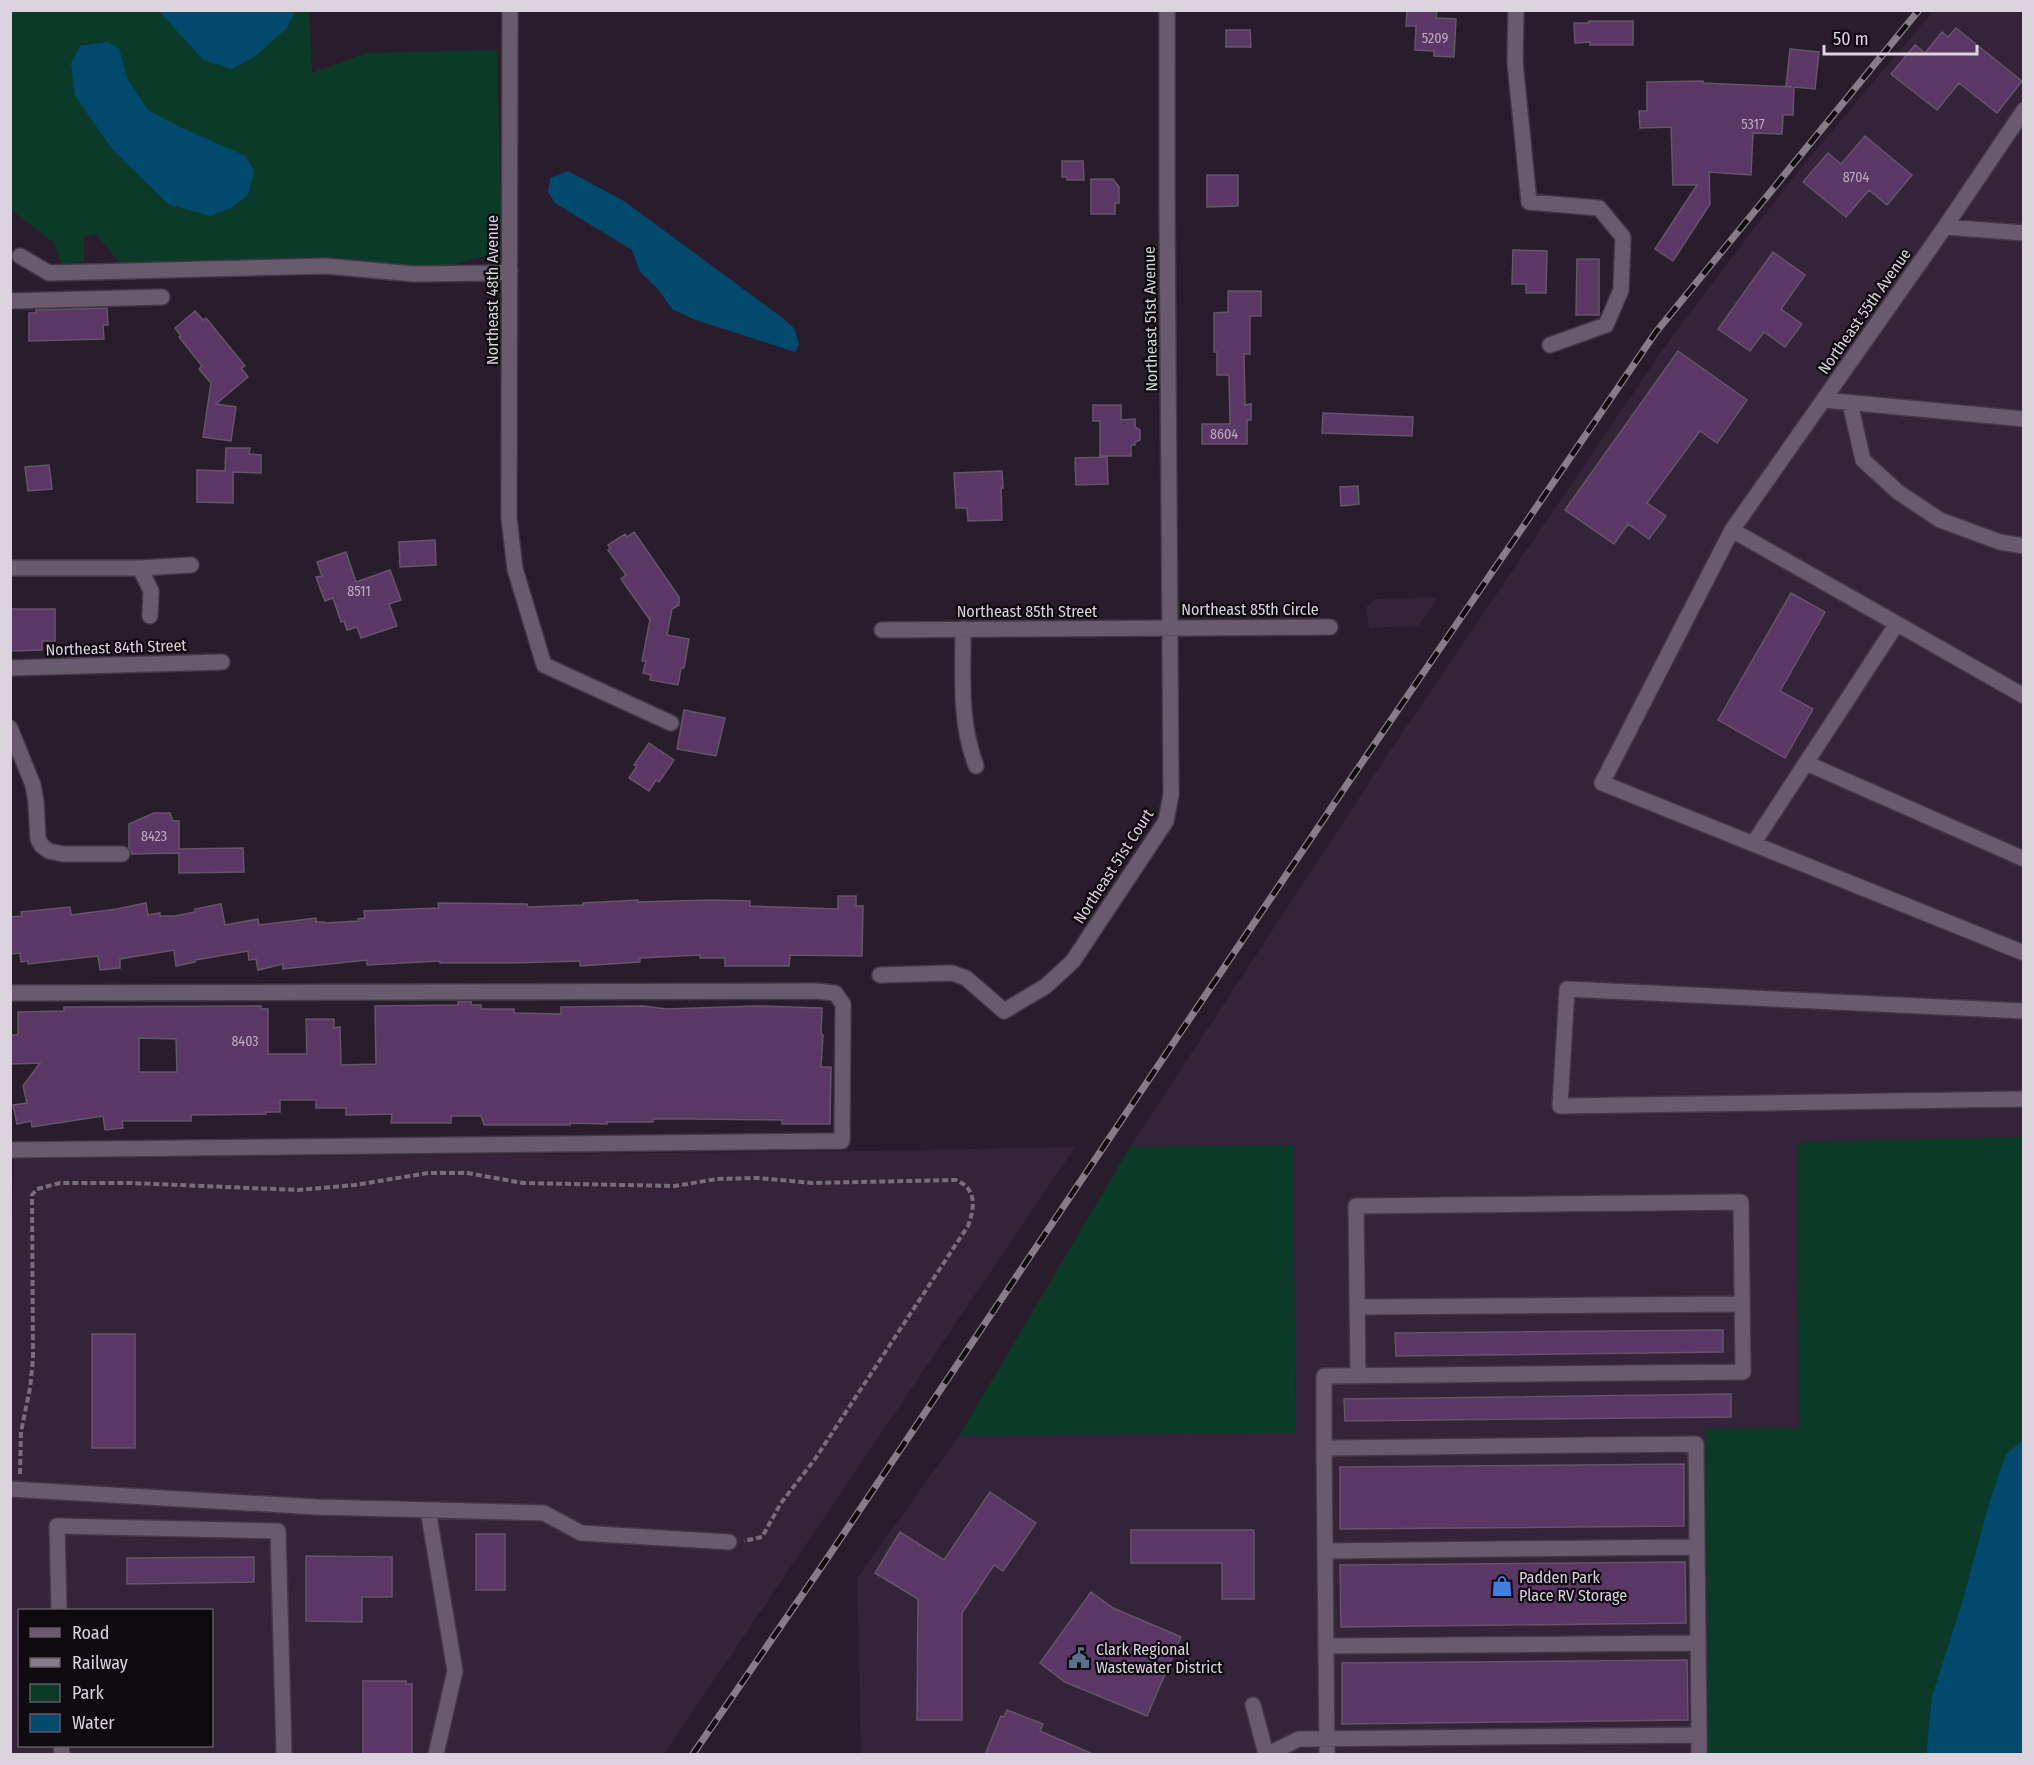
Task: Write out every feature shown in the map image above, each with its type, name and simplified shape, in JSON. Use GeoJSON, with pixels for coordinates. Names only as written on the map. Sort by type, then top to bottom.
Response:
{"type":"FeatureCollection","features":[{"type":"Feature","properties":{"kind":"street","name":"Northeast 48th Avenue"},"geometry":{"type":"LineString","coordinates":[[510,10],[509,518],[515,569],[544,665],[670,723]]}},
{"type":"Feature","properties":{"kind":"street","name":"Northeast 51st Avenue"},"geometry":{"type":"LineString","coordinates":[[1167,10],[1171,628]]}},
{"type":"Feature","properties":{"kind":"street"},"geometry":{"type":"LineString","coordinates":[[1516,10],[1515,62],[1529,201],[1599,208],[1623,237],[1621,290],[1606,325],[1550,345]]}},
{"type":"Feature","properties":{"kind":"street","name":"Northeast 55th Avenue"},"geometry":{"type":"LineString","coordinates":[[1753,844],[1602,783],[1732,530],[1945,227],[2024,110]]}},
{"type":"Feature","properties":{"kind":"street"},"geometry":{"type":"LineString","coordinates":[[2007,136],[2024,138]]}},
{"type":"Feature","properties":{"kind":"street"},"geometry":{"type":"LineString","coordinates":[[1945,227],[2024,233]]}},
{"type":"Feature","properties":{"kind":"street"},"geometry":{"type":"LineString","coordinates":[[20,256],[49,273],[326,266],[414,274],[510,271]]}},
{"type":"Feature","properties":{"kind":"street"},"geometry":{"type":"LineString","coordinates":[[10,301],[162,297]]}},
{"type":"Feature","properties":{"kind":"street"},"geometry":{"type":"LineString","coordinates":[[1824,400],[2024,419]]}},
{"type":"Feature","properties":{"kind":"street"},"geometry":{"type":"LineString","coordinates":[[1850,403],[1863,460],[1899,492],[1940,520],[2000,542],[2024,546]]}},
{"type":"Feature","properties":{"kind":"street"},"geometry":{"type":"LineString","coordinates":[[1732,530],[2024,696]]}},
{"type":"Feature","properties":{"kind":"street"},"geometry":{"type":"LineString","coordinates":[[10,568],[140,568],[191,565]]}},
{"type":"Feature","properties":{"kind":"street"},"geometry":{"type":"LineString","coordinates":[[140,568],[151,591],[150,616]]}},
{"type":"Feature","properties":{"kind":"street"},"geometry":{"type":"LineString","coordinates":[[1896,625],[1753,844],[2024,953]]}},
{"type":"Feature","properties":{"kind":"street","name":"Northeast 85th Circle"},"geometry":{"type":"LineString","coordinates":[[1171,628],[1330,627]]}},
{"type":"Feature","properties":{"kind":"street","name":"Northeast 85th Street"},"geometry":{"type":"LineString","coordinates":[[882,630],[1171,628]]}},
{"type":"Feature","properties":{"kind":"street","name":"Northeast 51st Court"},"geometry":{"type":"LineString","coordinates":[[880,975],[952,973],[966,978],[1004,1011],[1046,986],[1072,962],[1166,821],[1171,795],[1171,628]]}},
{"type":"Feature","properties":{"kind":"street"},"geometry":{"type":"LineString","coordinates":[[963,629],[964,719],[968,744],[976,766]]}},
{"type":"Feature","properties":{"kind":"street","name":"Northeast 84th Street"},"geometry":{"type":"LineString","coordinates":[[10,668],[222,662]]}},
{"type":"Feature","properties":{"kind":"street"},"geometry":{"type":"LineString","coordinates":[[10,728],[33,784],[38,838],[42,846],[49,851],[63,854],[122,854]]}},
{"type":"Feature","properties":{"kind":"street"},"geometry":{"type":"LineString","coordinates":[[1806,763],[2024,859]]}},
{"type":"Feature","properties":{"kind":"street"},"geometry":{"type":"LineString","coordinates":[[2024,1011],[1567,989],[1560,1106],[2024,1099]]}},
{"type":"Feature","properties":{"kind":"street"},"geometry":{"type":"LineString","coordinates":[[10,993],[815,991],[835,993],[843,1004],[843,1016],[842,1142],[10,1150]]}},
{"type":"Feature","properties":{"kind":"street"},"geometry":{"type":"LineString","coordinates":[[1327,1755],[1324,1376],[1358,1376],[1743,1372],[1741,1202],[1356,1206],[1358,1376]]}},
{"type":"Feature","properties":{"kind":"street"},"geometry":{"type":"LineString","coordinates":[[1357,1308],[1742,1304]]}},
{"type":"Feature","properties":{"kind":"street"},"geometry":{"type":"LineString","coordinates":[[1324,1448],[1696,1444],[1699,1755]]}},
{"type":"Feature","properties":{"kind":"street"},"geometry":{"type":"LineString","coordinates":[[15,1490],[277,1505],[544,1513],[580,1533],[729,1542]]}},
{"type":"Feature","properties":{"kind":"street"},"geometry":{"type":"LineString","coordinates":[[277,1505],[284,1755]]}},
{"type":"Feature","properties":{"kind":"street"},"geometry":{"type":"LineString","coordinates":[[428,1510],[455,1671],[435,1755]]}},
{"type":"Feature","properties":{"kind":"street"},"geometry":{"type":"LineString","coordinates":[[59,1609],[57,1526],[278,1531]]}},
{"type":"Feature","properties":{"kind":"street"},"geometry":{"type":"LineString","coordinates":[[1325,1551],[1697,1547]]}},
{"type":"Feature","properties":{"kind":"street"},"geometry":{"type":"LineString","coordinates":[[1326,1646],[1698,1642]]}},
{"type":"Feature","properties":{"kind":"street"},"geometry":{"type":"LineString","coordinates":[[1252,1705],[1267,1755],[1299,1738],[1699,1735]]}},
{"type":"Feature","properties":{"kind":"path"},"geometry":{"type":"LineString","coordinates":[[15,1490],[21,1432],[33,1359],[32,1196],[37,1189],[60,1183],[84,1183],[298,1190],[355,1185],[428,1173],[467,1173],[523,1183],[675,1186],[717,1179],[758,1178],[813,1183],[956,1180],[965,1184],[972,1196],[974,1211],[968,1226],[821,1450],[781,1503],[762,1537],[729,1542]]}},
{"type":"Feature","properties":{"kind":"shaded area"},"geometry":{"type":"Polygon","coordinates":[[[1933,11],[2023,11],[2023,1137],[1797,1142],[1799,1429],[1705,1430],[1708,1754],[861,1754],[857,1578],[959,1436],[1296,1432],[1293,1145],[1130,1147],[1390,751],[1672,336],[1795,175],[1933,11]]]}},
{"type":"Feature","properties":{"kind":"shaded area"},"geometry":{"type":"Polygon","coordinates":[[[1438,597],[1418,626],[1369,628],[1366,607],[1377,599],[1438,597]]]}},
{"type":"Feature","properties":{"kind":"shaded area"},"geometry":{"type":"Polygon","coordinates":[[[1075,1147],[664,1754],[11,1754],[10,1279],[14,1159],[1075,1147]]]}},
{"type":"Feature","properties":{"kind":"green space"},"geometry":{"type":"Polygon","coordinates":[[[10,11],[309,11],[312,73],[366,53],[497,50],[502,252],[443,267],[397,269],[325,257],[122,266],[96,234],[84,237],[84,261],[62,265],[54,243],[11,210],[10,11]]]}},
{"type":"Feature","properties":{"kind":"green space"},"geometry":{"type":"Polygon","coordinates":[[[2023,1137],[2023,1440],[2006,1454],[1990,1500],[1961,1606],[1932,1696],[1926,1754],[1708,1754],[1705,1429],[1799,1428],[1797,1142],[2023,1137]]]}},
{"type":"Feature","properties":{"kind":"green space"},"geometry":{"type":"Polygon","coordinates":[[[1293,1145],[1296,1433],[959,1436],[1130,1147],[1293,1145]]]}},
{"type":"Feature","properties":{"kind":"water"},"geometry":{"type":"Polygon","coordinates":[[[159,11],[295,11],[287,28],[254,57],[232,69],[203,60],[159,11]]]}},
{"type":"Feature","properties":{"kind":"water"},"geometry":{"type":"Polygon","coordinates":[[[107,42],[119,48],[127,78],[148,110],[182,128],[246,156],[254,172],[248,195],[231,208],[211,216],[168,204],[113,150],[75,96],[71,63],[80,46],[107,42]]]}},
{"type":"Feature","properties":{"kind":"water"},"geometry":{"type":"Polygon","coordinates":[[[568,171],[624,201],[780,316],[794,328],[799,344],[795,352],[693,319],[672,309],[658,289],[640,272],[632,250],[555,203],[548,192],[550,178],[568,171]]]}},
{"type":"Feature","properties":{"kind":"water"},"geometry":{"type":"Polygon","coordinates":[[[2023,1440],[2023,1754],[1926,1754],[1932,1696],[1961,1606],[1990,1500],[2006,1454],[2023,1440]]]}},
{"type":"Feature","properties":{"kind":"building"},"geometry":{"type":"Polygon","coordinates":[[[1407,10],[1437,10],[1436,18],[1456,19],[1454,57],[1434,56],[1434,51],[1415,50],[1416,26],[1406,26],[1407,10]]]}},
{"type":"Feature","properties":{"kind":"building"},"geometry":{"type":"Polygon","coordinates":[[[1589,21],[1633,21],[1633,45],[1575,43],[1574,23],[1589,23],[1589,21]]]}},
{"type":"Feature","properties":{"kind":"building"},"geometry":{"type":"Polygon","coordinates":[[[1956,28],[2022,81],[1997,113],[1959,83],[1937,110],[1891,74],[1915,45],[1925,53],[1942,32],[1948,37],[1956,28]]]}},
{"type":"Feature","properties":{"kind":"building"},"geometry":{"type":"Polygon","coordinates":[[[1226,30],[1250,30],[1251,47],[1226,47],[1226,30]]]}},
{"type":"Feature","properties":{"kind":"building"},"geometry":{"type":"Polygon","coordinates":[[[1790,49],[1819,52],[1815,89],[1794,87],[1793,115],[1783,115],[1782,134],[1753,133],[1751,175],[1709,172],[1710,204],[1673,261],[1655,249],[1697,185],[1673,185],[1671,127],[1640,128],[1639,111],[1647,111],[1647,82],[1703,81],[1703,83],[1792,87],[1786,86],[1790,49]]]}},
{"type":"Feature","properties":{"kind":"building"},"geometry":{"type":"Polygon","coordinates":[[[1865,136],[1912,175],[1887,205],[1869,190],[1846,217],[1803,182],[1828,153],[1841,164],[1865,136]]]}},
{"type":"Feature","properties":{"kind":"building"},"geometry":{"type":"Polygon","coordinates":[[[1062,161],[1083,161],[1084,180],[1067,180],[1067,177],[1062,177],[1062,161]]]}},
{"type":"Feature","properties":{"kind":"building"},"geometry":{"type":"Polygon","coordinates":[[[1207,175],[1238,175],[1238,206],[1207,207],[1207,175]]]}},
{"type":"Feature","properties":{"kind":"building"},"geometry":{"type":"Polygon","coordinates":[[[1091,179],[1113,179],[1119,187],[1119,203],[1115,203],[1115,214],[1091,214],[1091,179]]]}},
{"type":"Feature","properties":{"kind":"building"},"geometry":{"type":"Polygon","coordinates":[[[1513,250],[1547,251],[1546,293],[1526,293],[1526,284],[1512,284],[1513,250]]]}},
{"type":"Feature","properties":{"kind":"building"},"geometry":{"type":"Polygon","coordinates":[[[1773,252],[1805,275],[1781,309],[1802,324],[1785,347],[1764,332],[1750,351],[1718,329],[1773,252]]]}},
{"type":"Feature","properties":{"kind":"building"},"geometry":{"type":"Polygon","coordinates":[[[1577,259],[1599,259],[1599,315],[1576,315],[1577,259]]]}},
{"type":"Feature","properties":{"kind":"building"},"geometry":{"type":"Polygon","coordinates":[[[1228,291],[1261,291],[1261,316],[1250,316],[1250,354],[1244,354],[1245,405],[1251,404],[1251,420],[1247,420],[1247,444],[1202,444],[1202,424],[1230,424],[1229,375],[1217,375],[1217,352],[1214,352],[1214,313],[1228,312],[1228,291]]]}},
{"type":"Feature","properties":{"kind":"building"},"geometry":{"type":"Polygon","coordinates":[[[107,308],[108,325],[103,325],[104,339],[29,341],[29,313],[36,313],[36,310],[107,308]]]}},
{"type":"Feature","properties":{"kind":"building"},"geometry":{"type":"Polygon","coordinates":[[[195,311],[203,320],[206,318],[245,366],[241,368],[248,377],[216,404],[236,407],[231,441],[203,437],[211,383],[199,369],[202,366],[179,337],[181,336],[175,328],[195,311]]]}},
{"type":"Feature","properties":{"kind":"building"},"geometry":{"type":"Polygon","coordinates":[[[1678,351],[1747,400],[1717,443],[1700,431],[1647,503],[1666,516],[1649,539],[1628,524],[1614,544],[1565,510],[1678,351]]]}},
{"type":"Feature","properties":{"kind":"building"},"geometry":{"type":"Polygon","coordinates":[[[1093,405],[1121,405],[1121,420],[1135,419],[1135,427],[1140,430],[1140,440],[1135,442],[1135,445],[1131,445],[1131,456],[1100,456],[1100,421],[1093,421],[1093,405]]]}},
{"type":"Feature","properties":{"kind":"building"},"geometry":{"type":"Polygon","coordinates":[[[1323,413],[1413,417],[1412,436],[1322,433],[1323,413]]]}},
{"type":"Feature","properties":{"kind":"building"},"geometry":{"type":"Polygon","coordinates":[[[226,448],[250,448],[249,454],[261,455],[261,473],[233,472],[233,503],[197,502],[197,470],[225,471],[226,448]]]}},
{"type":"Feature","properties":{"kind":"building"},"geometry":{"type":"Polygon","coordinates":[[[1107,457],[1108,484],[1076,485],[1075,458],[1107,457]]]}},
{"type":"Feature","properties":{"kind":"building"},"geometry":{"type":"Polygon","coordinates":[[[49,465],[52,489],[28,491],[25,467],[49,465]]]}},
{"type":"Feature","properties":{"kind":"building"},"geometry":{"type":"Polygon","coordinates":[[[1002,471],[1002,520],[968,521],[967,508],[956,508],[954,473],[1002,471]]]}},
{"type":"Feature","properties":{"kind":"building"},"geometry":{"type":"Polygon","coordinates":[[[1358,486],[1359,504],[1341,506],[1340,487],[1358,486]]]}},
{"type":"Feature","properties":{"kind":"building"},"geometry":{"type":"Polygon","coordinates":[[[634,532],[679,597],[679,605],[672,609],[667,635],[689,639],[684,668],[681,668],[678,685],[650,680],[651,675],[643,673],[646,661],[642,661],[650,620],[621,579],[626,575],[608,550],[610,548],[608,545],[625,534],[627,537],[634,532]]]}},
{"type":"Feature","properties":{"kind":"building"},"geometry":{"type":"Polygon","coordinates":[[[435,540],[436,565],[400,567],[399,542],[435,540]]]}},
{"type":"Feature","properties":{"kind":"building"},"geometry":{"type":"Polygon","coordinates":[[[346,552],[356,582],[390,570],[401,600],[389,604],[397,626],[361,638],[357,627],[347,630],[344,621],[341,622],[333,598],[325,601],[316,577],[322,576],[317,562],[346,552]]]}},
{"type":"Feature","properties":{"kind":"building"},"geometry":{"type":"Polygon","coordinates":[[[1791,593],[1825,612],[1780,691],[1813,709],[1785,758],[1718,720],[1791,593]]]}},
{"type":"Feature","properties":{"kind":"building"},"geometry":{"type":"Polygon","coordinates":[[[10,609],[55,609],[55,641],[42,641],[42,650],[10,651],[10,609]]]}},
{"type":"Feature","properties":{"kind":"building"},"geometry":{"type":"Polygon","coordinates":[[[684,710],[725,718],[716,756],[677,749],[684,710]]]}},
{"type":"Feature","properties":{"kind":"building"},"geometry":{"type":"Polygon","coordinates":[[[649,743],[674,760],[659,782],[656,780],[649,791],[629,778],[637,766],[634,765],[649,743]]]}},
{"type":"Feature","properties":{"kind":"building"},"geometry":{"type":"Polygon","coordinates":[[[154,813],[170,813],[173,821],[179,821],[179,849],[243,848],[244,872],[179,873],[179,853],[132,854],[129,848],[129,824],[154,813]]]}},
{"type":"Feature","properties":{"kind":"building"},"geometry":{"type":"Polygon","coordinates":[[[838,896],[856,896],[856,906],[863,906],[862,956],[790,955],[789,966],[725,966],[725,958],[700,958],[700,955],[640,958],[640,962],[580,966],[580,961],[440,963],[440,961],[367,965],[367,960],[283,969],[283,964],[258,970],[256,959],[249,960],[248,951],[195,960],[195,962],[176,966],[174,950],[120,959],[120,968],[100,970],[98,956],[28,964],[28,961],[21,962],[20,953],[10,954],[10,917],[22,916],[21,912],[70,907],[71,915],[146,903],[148,915],[160,913],[160,916],[175,916],[221,904],[225,925],[258,919],[259,925],[316,918],[316,922],[324,923],[358,921],[358,919],[365,918],[364,911],[439,908],[438,903],[527,904],[528,907],[638,900],[638,902],[713,900],[750,901],[750,906],[838,909],[838,896]]]}},
{"type":"Feature","properties":{"kind":"building"},"geometry":{"type":"Polygon","coordinates":[[[458,1002],[471,1002],[472,1005],[481,1005],[481,1009],[514,1009],[514,1013],[561,1014],[561,1007],[822,1008],[821,1067],[831,1067],[830,1124],[782,1124],[782,1120],[653,1119],[653,1122],[607,1122],[607,1124],[484,1125],[481,1116],[451,1116],[451,1123],[391,1123],[392,1114],[346,1115],[346,1108],[316,1108],[316,1100],[280,1100],[280,1112],[191,1115],[191,1121],[122,1121],[123,1128],[105,1130],[103,1116],[32,1127],[31,1121],[17,1124],[13,1105],[27,1103],[23,1086],[40,1063],[10,1064],[10,1035],[18,1035],[18,1012],[64,1011],[64,1007],[261,1006],[261,1009],[268,1009],[268,1054],[307,1054],[306,1019],[334,1019],[334,1028],[340,1027],[341,1065],[376,1064],[375,1006],[458,1005],[458,1002]],[[139,1038],[139,1072],[177,1072],[176,1039],[139,1038]]]}},
{"type":"Feature","properties":{"kind":"building"},"geometry":{"type":"Polygon","coordinates":[[[1723,1330],[1723,1352],[1396,1356],[1395,1333],[1723,1330]]]}},
{"type":"Feature","properties":{"kind":"building"},"geometry":{"type":"Polygon","coordinates":[[[92,1334],[135,1334],[135,1448],[92,1448],[92,1334]]]}},
{"type":"Feature","properties":{"kind":"building"},"geometry":{"type":"Polygon","coordinates":[[[1731,1394],[1731,1417],[1345,1421],[1344,1399],[1731,1394]]]}},
{"type":"Feature","properties":{"kind":"building"},"geometry":{"type":"Polygon","coordinates":[[[1684,1464],[1684,1526],[1340,1529],[1340,1467],[1684,1464]]]}},
{"type":"Feature","properties":{"kind":"building"},"geometry":{"type":"Polygon","coordinates":[[[990,1492],[1036,1523],[1003,1571],[994,1565],[962,1613],[962,1720],[917,1720],[918,1599],[875,1573],[900,1532],[944,1560],[990,1492]]]}},
{"type":"Feature","properties":{"kind":"building"},"geometry":{"type":"Polygon","coordinates":[[[1131,1530],[1254,1530],[1254,1599],[1222,1599],[1222,1563],[1131,1563],[1131,1530]]]}},
{"type":"Feature","properties":{"kind":"building"},"geometry":{"type":"Polygon","coordinates":[[[476,1534],[505,1534],[505,1590],[476,1590],[476,1534]]]}},
{"type":"Feature","properties":{"kind":"building"},"geometry":{"type":"Polygon","coordinates":[[[306,1556],[392,1557],[392,1597],[362,1597],[362,1622],[306,1621],[306,1556]]]}},
{"type":"Feature","properties":{"kind":"building"},"geometry":{"type":"Polygon","coordinates":[[[254,1557],[254,1582],[127,1584],[127,1558],[254,1557]]]}},
{"type":"Feature","properties":{"kind":"building"},"geometry":{"type":"Polygon","coordinates":[[[1685,1562],[1686,1623],[1341,1627],[1340,1565],[1685,1562]]]}},
{"type":"Feature","properties":{"kind":"building"},"geometry":{"type":"Polygon","coordinates":[[[1091,1592],[1113,1608],[1181,1637],[1147,1716],[1065,1682],[1040,1663],[1091,1592]]]}},
{"type":"Feature","properties":{"kind":"building"},"geometry":{"type":"Polygon","coordinates":[[[1687,1660],[1688,1720],[1342,1724],[1342,1663],[1687,1660]]]}},
{"type":"Feature","properties":{"kind":"building"},"geometry":{"type":"Polygon","coordinates":[[[363,1681],[406,1681],[406,1684],[412,1684],[412,1755],[363,1755],[363,1681]]]}},
{"type":"Feature","properties":{"kind":"building"},"geometry":{"type":"Polygon","coordinates":[[[1007,1710],[1043,1724],[1040,1731],[1095,1755],[985,1755],[1001,1716],[1004,1717],[1007,1710]]]}},
{"type":"Feature","properties":{"kind":"railway"},"geometry":{"type":"LineString","coordinates":[[693,1754],[820,1569],[1348,783],[1656,332],[1919,10]]}},
{"type":"Feature","properties":{"kind":"place","name":"Padden Park Place RV Storage"},"geometry":{"type":"Point","coordinates":[1502,1586]}},
{"type":"Feature","properties":{"kind":"place","name":"Clark Regional Wastewater District"},"geometry":{"type":"Point","coordinates":[1079,1658]}}]}
